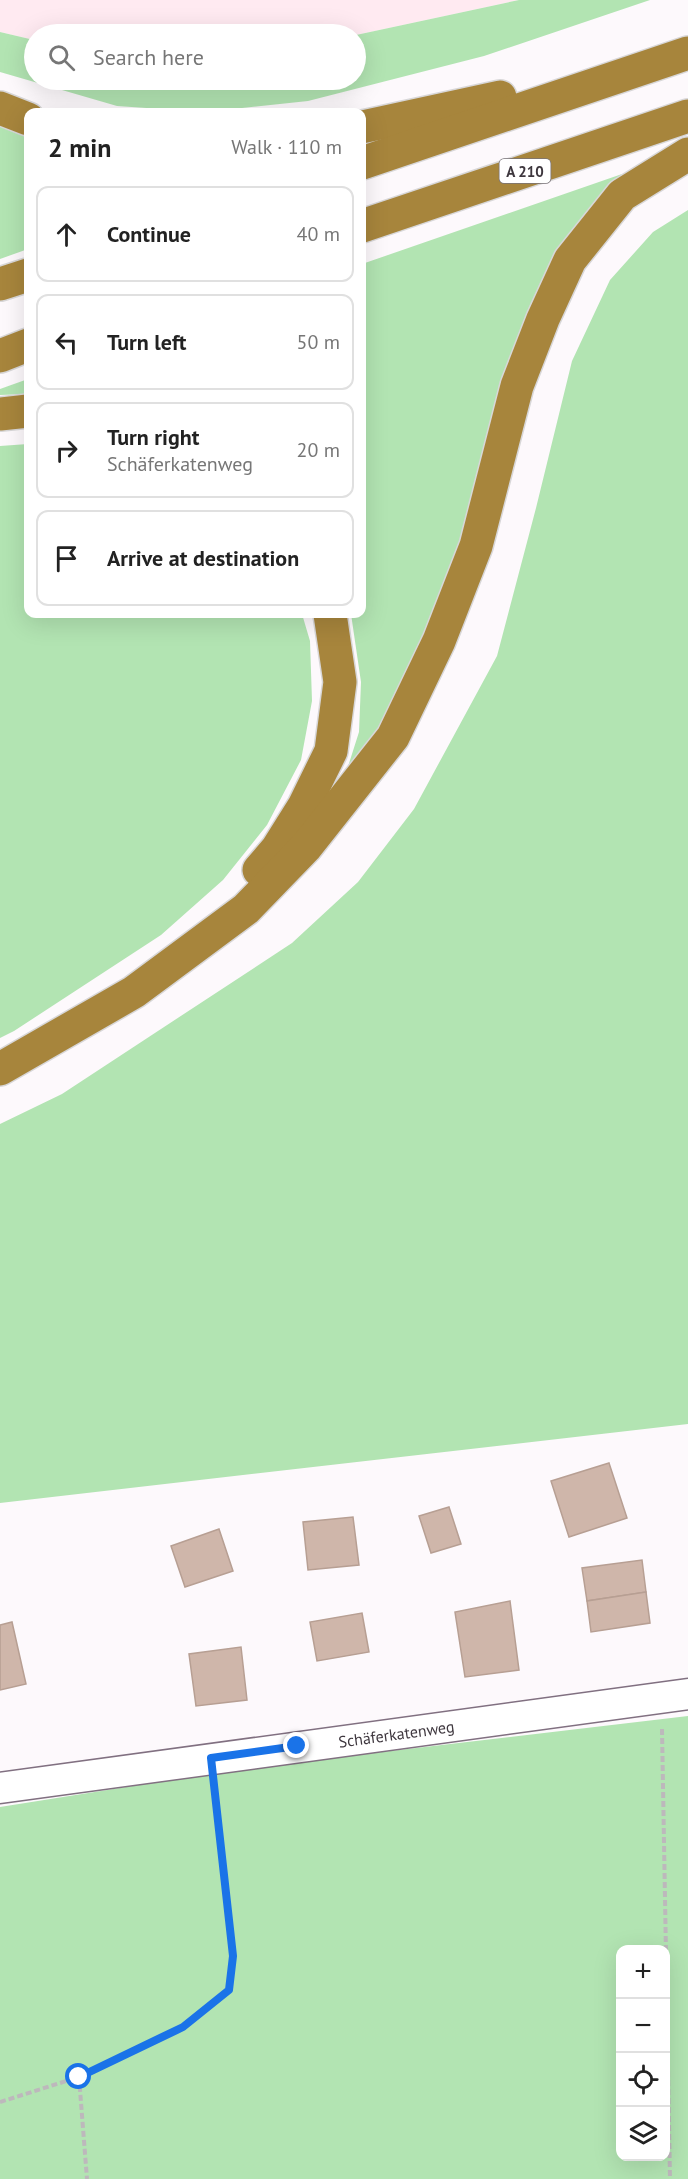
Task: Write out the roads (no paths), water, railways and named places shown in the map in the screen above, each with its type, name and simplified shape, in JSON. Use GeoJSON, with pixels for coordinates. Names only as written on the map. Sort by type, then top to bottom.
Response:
{"type":"FeatureCollection","features":[{"type":"Feature","properties":{"kind":"highway"},"geometry":{"type":"LineString","coordinates":[[366,162],[688,53]]}},
{"type":"Feature","properties":{"kind":"highway"},"geometry":{"type":"LineString","coordinates":[[366,126],[657,63]]}},
{"type":"Feature","properties":{"kind":"highway"},"geometry":{"type":"LineString","coordinates":[[0,108],[24,117]]}},
{"type":"Feature","properties":{"kind":"highway","name":"A 210"},"geometry":{"type":"LineString","coordinates":[[366,225],[688,116]]}},
{"type":"Feature","properties":{"kind":"highway"},"geometry":{"type":"LineString","coordinates":[[0,1069],[134,992],[246,909],[299,855],[393,737],[439,641],[476,546],[517,387],[543,319],[570,260],[622,195],[688,154]]}},
{"type":"Feature","properties":{"kind":"highway"},"geometry":{"type":"LineString","coordinates":[[0,284],[24,276]]}},
{"type":"Feature","properties":{"kind":"highway"},"geometry":{"type":"LineString","coordinates":[[0,356],[24,347]]}},
{"type":"Feature","properties":{"kind":"highway"},"geometry":{"type":"LineString","coordinates":[[0,414],[24,411]]}},
{"type":"Feature","properties":{"kind":"highway"},"geometry":{"type":"LineString","coordinates":[[181,956],[277,849],[304,806],[332,751],[340,682],[331,618]]}},
{"type":"Feature","properties":{"kind":"street","name":"Schäferkatenweg"},"geometry":{"type":"LineString","coordinates":[[0,1788],[674,1696]]}}]}
